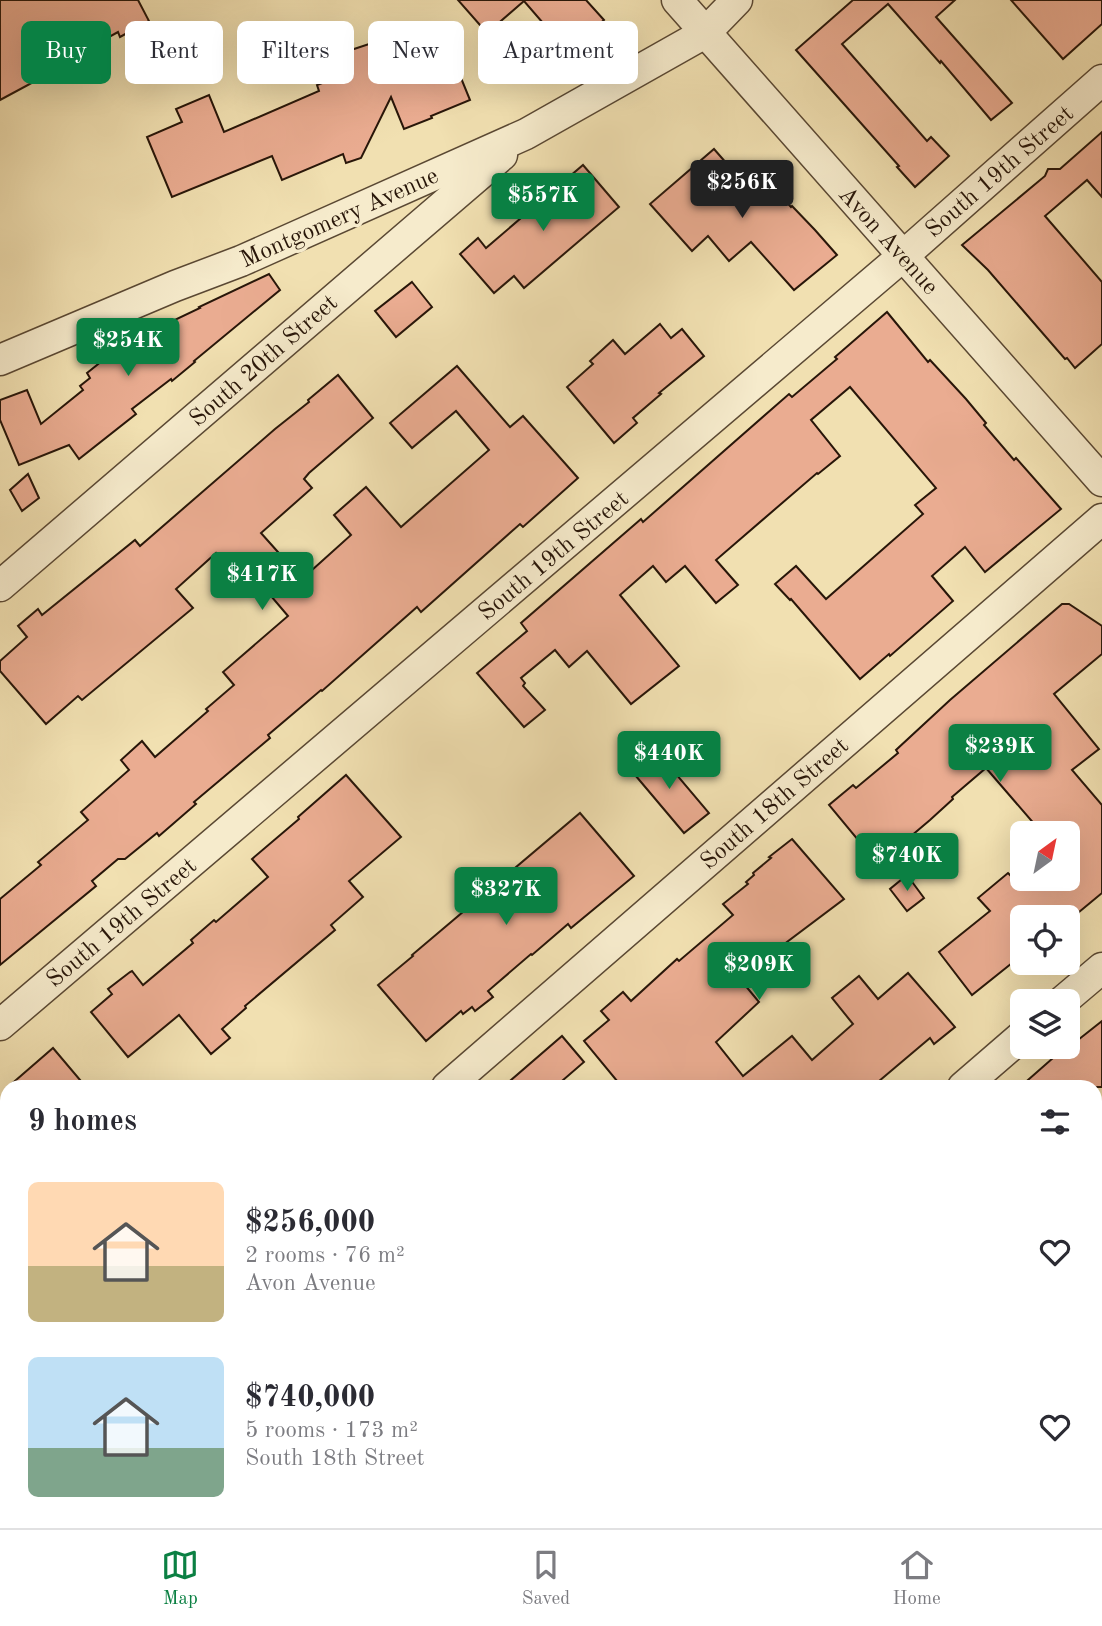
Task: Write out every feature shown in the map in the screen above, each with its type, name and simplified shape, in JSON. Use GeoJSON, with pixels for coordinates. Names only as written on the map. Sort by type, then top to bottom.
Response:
{"type":"FeatureCollection","features":[{"type":"Feature","properties":{"kind":"street","name":"Avon Avenue"},"geometry":{"type":"LineString","coordinates":[[677,0],[1102,481]]}},
{"type":"Feature","properties":{"kind":"street"},"geometry":{"type":"LineString","coordinates":[[705,33],[737,0]]}},
{"type":"Feature","properties":{"kind":"street","name":"Montgomery Avenue"},"geometry":{"type":"LineString","coordinates":[[0,360],[241,261],[526,134],[705,33]]}},
{"type":"Feature","properties":{"kind":"street","name":"South 19th Street"},"geometry":{"type":"LineString","coordinates":[[0,1025],[903,256],[1102,80]]}},
{"type":"Feature","properties":{"kind":"street","name":"South 20th Street"},"geometry":{"type":"LineString","coordinates":[[0,586],[526,134]]}},
{"type":"Feature","properties":{"kind":"street","name":"South 18th Street"},"geometry":{"type":"LineString","coordinates":[[455,1080],[1102,519]]}},
{"type":"Feature","properties":{"kind":"street"},"geometry":{"type":"LineString","coordinates":[[1077,989],[1102,968]]}},
{"type":"Feature","properties":{"kind":"street"},"geometry":{"type":"LineString","coordinates":[[971,1080],[1010,1046]]}},
{"type":"Feature","properties":{"kind":"building"},"geometry":{"type":"Polygon","coordinates":[[[0,0],[138,0],[149,21],[125,21],[125,34],[120,37],[118,32],[111,36],[111,21],[21,21],[21,84],[30,84],[0,100],[0,0]]]}},
{"type":"Feature","properties":{"kind":"building"},"geometry":{"type":"Polygon","coordinates":[[[458,0],[586,0],[604,20],[541,21],[524,1],[501,21],[478,23],[458,0]]]}},
{"type":"Feature","properties":{"kind":"building"},"geometry":{"type":"Polygon","coordinates":[[[853,0],[955,0],[936,17],[1012,103],[991,120],[888,4],[842,44],[927,141],[931,137],[949,156],[915,187],[796,50],[853,0]]]}},
{"type":"Feature","properties":{"kind":"building"},"geometry":{"type":"Polygon","coordinates":[[[1011,0],[1102,0],[1102,24],[1063,59],[1011,0]]]}},
{"type":"Feature","properties":{"kind":"building"},"geometry":{"type":"Polygon","coordinates":[[[368,44],[368,84],[463,84],[470,100],[404,129],[391,97],[361,158],[346,163],[343,154],[282,180],[272,156],[172,197],[147,137],[182,122],[176,109],[209,95],[224,132],[319,91],[317,85],[320,84],[354,84],[354,49],[368,44]]]}},
{"type":"Feature","properties":{"kind":"building"},"geometry":{"type":"Polygon","coordinates":[[[1102,132],[1102,197],[1087,180],[1045,216],[1102,282],[1102,344],[1075,368],[988,270],[962,245],[1045,176],[1048,169],[1060,169],[1102,132]]]}},
{"type":"Feature","properties":{"kind":"building"},"geometry":{"type":"Polygon","coordinates":[[[714,149],[755,196],[769,183],[837,255],[794,290],[751,242],[729,261],[708,236],[692,251],[650,204],[714,149]]]}},
{"type":"Feature","properties":{"kind":"building"},"geometry":{"type":"Polygon","coordinates":[[[583,165],[619,207],[524,288],[514,276],[494,293],[460,254],[478,238],[486,248],[583,165]]]}},
{"type":"Feature","properties":{"kind":"building"},"geometry":{"type":"Polygon","coordinates":[[[269,274],[280,290],[172,381],[171,379],[132,409],[136,414],[79,459],[69,445],[19,465],[0,420],[0,400],[27,390],[41,424],[83,390],[80,386],[90,378],[87,373],[122,345],[269,274]]]}},
{"type":"Feature","properties":{"kind":"building"},"geometry":{"type":"Polygon","coordinates":[[[412,282],[432,307],[396,337],[375,311],[412,282]]]}},
{"type":"Feature","properties":{"kind":"building"},"geometry":{"type":"Polygon","coordinates":[[[887,312],[928,362],[930,360],[966,399],[1014,460],[1016,458],[1061,509],[985,572],[965,547],[932,576],[953,601],[860,679],[775,584],[796,566],[826,599],[923,514],[915,505],[936,488],[850,387],[811,420],[840,456],[716,560],[738,585],[716,603],[685,566],[666,582],[653,566],[620,595],[679,666],[631,704],[587,651],[569,667],[555,650],[521,678],[525,683],[523,686],[545,710],[524,727],[477,673],[527,631],[521,623],[641,519],[643,522],[789,394],[792,397],[837,359],[835,357],[887,312]]]}},
{"type":"Feature","properties":{"kind":"building"},"geometry":{"type":"Polygon","coordinates":[[[660,324],[671,338],[682,329],[704,356],[633,418],[637,423],[614,443],[567,387],[593,364],[590,361],[613,340],[625,354],[660,324]]]}},
{"type":"Feature","properties":{"kind":"building"},"geometry":{"type":"Polygon","coordinates":[[[457,366],[510,427],[523,416],[578,478],[523,527],[520,524],[421,612],[417,607],[268,735],[270,738],[194,802],[196,804],[159,836],[157,833],[125,859],[118,859],[92,881],[96,886],[0,965],[0,899],[41,865],[38,862],[88,820],[81,812],[129,770],[121,760],[142,741],[155,757],[234,685],[223,672],[288,616],[237,556],[226,566],[216,553],[176,589],[193,608],[82,700],[78,696],[46,724],[0,671],[0,661],[27,637],[18,626],[38,609],[42,615],[135,540],[140,546],[338,375],[373,418],[309,473],[304,479],[312,488],[261,533],[302,579],[351,535],[334,515],[366,487],[401,527],[489,450],[456,411],[412,448],[390,423],[457,366]]]}},
{"type":"Feature","properties":{"kind":"building"},"geometry":{"type":"Polygon","coordinates":[[[28,474],[39,498],[22,511],[10,490],[28,474]]]}},
{"type":"Feature","properties":{"kind":"building"},"geometry":{"type":"Polygon","coordinates":[[[1062,604],[1069,604],[1102,626],[1102,654],[1054,694],[1099,749],[1072,770],[1102,805],[1102,893],[1080,911],[1080,905],[1010,905],[1010,965],[972,995],[939,952],[990,911],[978,898],[1008,873],[1010,891],[1080,891],[1080,821],[1032,821],[986,768],[878,864],[829,805],[853,785],[856,788],[898,753],[896,750],[1062,604]]]}},
{"type":"Feature","properties":{"kind":"building"},"geometry":{"type":"Polygon","coordinates":[[[654,748],[709,813],[684,833],[630,769],[654,748]]]}},
{"type":"Feature","properties":{"kind":"building"},"geometry":{"type":"Polygon","coordinates":[[[346,775],[401,837],[349,881],[363,897],[331,925],[335,930],[245,1006],[246,1008],[222,1029],[230,1038],[211,1054],[179,1015],[128,1057],[91,1012],[112,994],[108,989],[132,971],[143,985],[193,943],[191,940],[214,920],[216,922],[268,877],[252,859],[346,775]]]}},
{"type":"Feature","properties":{"kind":"building"},"geometry":{"type":"Polygon","coordinates":[[[580,813],[634,876],[571,928],[568,924],[531,954],[488,991],[493,997],[475,1011],[472,1007],[463,1014],[461,1011],[426,1041],[378,985],[580,813]]]}},
{"type":"Feature","properties":{"kind":"building"},"geometry":{"type":"Polygon","coordinates":[[[792,839],[844,899],[739,978],[759,1002],[716,1042],[743,1076],[792,1036],[812,1060],[853,1024],[832,998],[859,976],[878,999],[908,973],[955,1027],[934,1044],[930,1038],[880,1080],[616,1080],[584,1041],[609,1020],[601,1011],[623,992],[631,1001],[677,959],[679,961],[733,915],[723,904],[748,884],[746,882],[753,873],[771,858],[769,857],[792,839]]]}},
{"type":"Feature","properties":{"kind":"building"},"geometry":{"type":"Polygon","coordinates":[[[907,875],[924,898],[907,911],[890,889],[907,875]]]}},
{"type":"Feature","properties":{"kind":"building"},"geometry":{"type":"Polygon","coordinates":[[[1102,1021],[1102,1080],[1028,1080],[1052,1059],[1080,1059],[1080,1038],[1102,1021]]]}},
{"type":"Feature","properties":{"kind":"building"},"geometry":{"type":"Polygon","coordinates":[[[562,1036],[584,1062],[563,1080],[511,1080],[562,1036]]]}},
{"type":"Feature","properties":{"kind":"building"},"geometry":{"type":"Polygon","coordinates":[[[53,1048],[80,1080],[16,1080],[53,1048]]]}}]}
